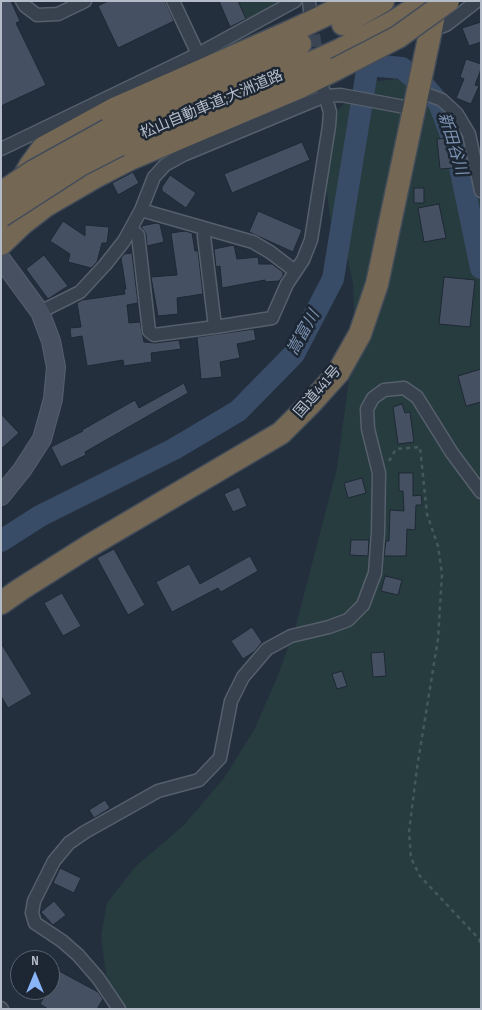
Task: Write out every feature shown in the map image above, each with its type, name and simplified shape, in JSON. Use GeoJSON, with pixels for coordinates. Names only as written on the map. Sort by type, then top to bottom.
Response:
{"type":"FeatureCollection","features":[{"type":"Feature","properties":{"kind":"highway","name":"松山自動車道;大洲道路"},"geometry":{"type":"LineString","coordinates":[[1,216],[80,165],[114,138],[347,11],[383,1]]}},
{"type":"Feature","properties":{"kind":"highway","name":"松山自動車道;大洲道路"},"geometry":{"type":"LineString","coordinates":[[9,190],[34,171],[114,138],[238,96],[332,67],[426,1]]}},
{"type":"Feature","properties":{"kind":"highway","name":"国道441号"},"geometry":{"type":"LineString","coordinates":[[1,603],[21,588],[89,546],[280,433],[338,373],[360,334],[376,284],[410,102],[437,1]]}},
{"type":"Feature","properties":{"kind":"highway"},"geometry":{"type":"LineString","coordinates":[[1,244],[45,206],[95,176],[132,158],[302,86],[332,67],[398,37],[448,1]]}},
{"type":"Feature","properties":{"kind":"highway"},"geometry":{"type":"LineString","coordinates":[[1,231],[9,190],[43,148],[116,108],[347,11]]}},
{"type":"Feature","properties":{"kind":"street"},"geometry":{"type":"LineString","coordinates":[[22,1],[25,6],[38,15],[58,14],[85,1]]}},
{"type":"Feature","properties":{"kind":"street"},"geometry":{"type":"LineString","coordinates":[[173,1],[198,54]]}},
{"type":"Feature","properties":{"kind":"street"},"geometry":{"type":"LineString","coordinates":[[1,149],[198,54],[294,1]]}},
{"type":"Feature","properties":{"kind":"street"},"geometry":{"type":"LineString","coordinates":[[430,31],[446,25],[477,1]]}},
{"type":"Feature","properties":{"kind":"street"},"geometry":{"type":"LineString","coordinates":[[130,229],[138,235],[149,331],[154,335],[272,318],[294,271],[303,260],[310,240],[329,126],[330,112],[325,96],[332,67]]}},
{"type":"Feature","properties":{"kind":"street"},"geometry":{"type":"LineString","coordinates":[[40,312],[80,292],[105,265],[124,242],[141,210],[154,177],[165,165],[218,139],[325,96],[341,95],[410,102],[442,100],[457,114],[469,134],[481,191]]}},
{"type":"Feature","properties":{"kind":"street"},"geometry":{"type":"LineString","coordinates":[[141,210],[253,242],[270,252],[294,271]]}},
{"type":"Feature","properties":{"kind":"street"},"geometry":{"type":"LineString","coordinates":[[205,229],[204,236],[215,327]]}},
{"type":"Feature","properties":{"kind":"street"},"geometry":{"type":"LineString","coordinates":[[1,259],[40,312],[51,341],[56,367],[54,399],[42,439],[22,470],[1,496]]}},
{"type":"Feature","properties":{"kind":"street"},"geometry":{"type":"LineString","coordinates":[[119,1009],[98,978],[78,955],[35,923],[32,913],[34,901],[54,861],[69,843],[158,791],[199,780],[220,758],[231,701],[243,677],[267,649],[291,636],[329,627],[348,620],[363,605],[375,573],[378,533],[379,474],[368,429],[367,409],[373,398],[384,390],[404,388],[417,397],[452,453],[481,492]]}},
{"type":"Feature","properties":{"kind":"path"},"geometry":{"type":"LineString","coordinates":[[379,474],[385,468],[396,449],[420,447],[427,514],[438,546],[442,574],[438,639],[408,832],[411,858],[420,876],[479,939],[481,946]]}},
{"type":"Feature","properties":{"kind":"green space"},"geometry":{"type":"Polygon","coordinates":[[[234,1],[290,1],[245,24],[234,1]]]}},
{"type":"Feature","properties":{"kind":"green space"},"geometry":{"type":"Polygon","coordinates":[[[395,79],[417,82],[442,94],[460,113],[481,190],[481,1009],[114,1009],[105,968],[101,936],[107,903],[135,867],[184,825],[224,778],[254,730],[276,680],[295,629],[337,468],[355,335],[353,284],[346,250],[330,217],[325,178],[327,140],[339,109],[361,87],[372,82],[395,79]]]}},
{"type":"Feature","properties":{"kind":"building"},"geometry":{"type":"Polygon","coordinates":[[[1,1],[11,1],[20,21],[16,23],[46,85],[1,106],[1,1]]]}},
{"type":"Feature","properties":{"kind":"building"},"geometry":{"type":"Polygon","coordinates":[[[108,1],[165,1],[174,21],[118,48],[98,6],[108,1]]]}},
{"type":"Feature","properties":{"kind":"building"},"geometry":{"type":"Polygon","coordinates":[[[219,1],[238,1],[246,19],[230,27],[219,1]]]}},
{"type":"Feature","properties":{"kind":"building"},"geometry":{"type":"Polygon","coordinates":[[[481,22],[481,42],[469,46],[462,28],[481,22]]]}},
{"type":"Feature","properties":{"kind":"building"},"geometry":{"type":"Polygon","coordinates":[[[466,59],[481,64],[475,85],[479,86],[471,104],[456,98],[464,79],[460,77],[466,59]]]}},
{"type":"Feature","properties":{"kind":"building"},"geometry":{"type":"Polygon","coordinates":[[[450,138],[453,168],[440,169],[437,139],[450,138]]]}},
{"type":"Feature","properties":{"kind":"building"},"geometry":{"type":"Polygon","coordinates":[[[302,142],[310,160],[232,193],[224,174],[302,142]]]}},
{"type":"Feature","properties":{"kind":"building"},"geometry":{"type":"Polygon","coordinates":[[[133,172],[139,183],[118,195],[112,183],[133,172]]]}},
{"type":"Feature","properties":{"kind":"building"},"geometry":{"type":"Polygon","coordinates":[[[170,175],[196,193],[186,208],[162,191],[162,187],[170,175]]]}},
{"type":"Feature","properties":{"kind":"building"},"geometry":{"type":"Polygon","coordinates":[[[414,188],[424,188],[424,203],[414,203],[414,188]]]}},
{"type":"Feature","properties":{"kind":"building"},"geometry":{"type":"Polygon","coordinates":[[[439,204],[446,238],[424,242],[418,208],[439,204]]]}},
{"type":"Feature","properties":{"kind":"building"},"geometry":{"type":"Polygon","coordinates":[[[258,211],[302,230],[293,252],[249,232],[258,211]]]}},
{"type":"Feature","properties":{"kind":"building"},"geometry":{"type":"Polygon","coordinates":[[[63,221],[85,236],[85,225],[109,227],[107,243],[102,243],[97,262],[91,268],[68,262],[70,254],[50,241],[63,221]]]}},
{"type":"Feature","properties":{"kind":"building"},"geometry":{"type":"Polygon","coordinates":[[[160,224],[164,242],[147,246],[146,234],[141,226],[160,224]]]}},
{"type":"Feature","properties":{"kind":"building"},"geometry":{"type":"Polygon","coordinates":[[[185,231],[192,233],[195,251],[198,251],[203,294],[177,298],[178,314],[158,316],[151,277],[177,275],[171,233],[185,231]]]}},
{"type":"Feature","properties":{"kind":"building"},"geometry":{"type":"Polygon","coordinates":[[[234,245],[237,259],[258,257],[259,264],[272,264],[283,272],[283,276],[279,281],[265,282],[265,280],[222,288],[220,266],[216,267],[214,249],[234,245]]]}},
{"type":"Feature","properties":{"kind":"building"},"geometry":{"type":"Polygon","coordinates":[[[132,253],[138,303],[127,305],[129,323],[140,322],[144,342],[155,343],[179,340],[181,349],[151,353],[152,362],[124,366],[123,360],[87,366],[82,336],[71,338],[70,328],[81,327],[77,303],[82,300],[125,294],[124,290],[126,289],[121,258],[124,254],[132,253]]]}},
{"type":"Feature","properties":{"kind":"building"},"geometry":{"type":"Polygon","coordinates":[[[44,255],[68,286],[48,299],[26,269],[44,255]]]}},
{"type":"Feature","properties":{"kind":"building"},"geometry":{"type":"Polygon","coordinates":[[[444,277],[475,280],[470,327],[439,324],[444,277]]]}},
{"type":"Feature","properties":{"kind":"building"},"geometry":{"type":"Polygon","coordinates":[[[254,329],[256,340],[237,344],[240,358],[220,362],[222,377],[201,379],[197,337],[254,329]]]}},
{"type":"Feature","properties":{"kind":"building"},"geometry":{"type":"Polygon","coordinates":[[[481,369],[481,402],[466,406],[458,376],[481,369]]]}},
{"type":"Feature","properties":{"kind":"building"},"geometry":{"type":"Polygon","coordinates":[[[184,383],[188,393],[85,452],[86,455],[61,467],[51,447],[83,431],[135,400],[139,408],[184,383]]]}},
{"type":"Feature","properties":{"kind":"building"},"geometry":{"type":"Polygon","coordinates":[[[402,404],[405,413],[410,412],[414,442],[398,444],[393,407],[402,404]]]}},
{"type":"Feature","properties":{"kind":"building"},"geometry":{"type":"Polygon","coordinates":[[[1,414],[19,433],[1,449],[1,414]]]}},
{"type":"Feature","properties":{"kind":"building"},"geometry":{"type":"Polygon","coordinates":[[[399,473],[413,473],[413,496],[421,495],[422,505],[416,505],[415,530],[407,529],[406,556],[384,556],[386,541],[389,541],[390,510],[404,511],[403,491],[399,491],[399,473]]]}},
{"type":"Feature","properties":{"kind":"building"},"geometry":{"type":"Polygon","coordinates":[[[362,478],[366,493],[348,498],[344,483],[362,478]]]}},
{"type":"Feature","properties":{"kind":"building"},"geometry":{"type":"Polygon","coordinates":[[[239,487],[247,506],[233,512],[224,494],[239,487]]]}},
{"type":"Feature","properties":{"kind":"building"},"geometry":{"type":"Polygon","coordinates":[[[351,540],[369,540],[368,556],[350,555],[351,540]]]}},
{"type":"Feature","properties":{"kind":"building"},"geometry":{"type":"Polygon","coordinates":[[[114,549],[145,605],[128,615],[97,558],[114,549]]]}},
{"type":"Feature","properties":{"kind":"building"},"geometry":{"type":"Polygon","coordinates":[[[250,556],[258,571],[221,592],[218,588],[172,612],[156,582],[189,564],[200,584],[250,556]]]}},
{"type":"Feature","properties":{"kind":"building"},"geometry":{"type":"Polygon","coordinates":[[[385,576],[402,580],[398,595],[381,591],[385,576]]]}},
{"type":"Feature","properties":{"kind":"building"},"geometry":{"type":"Polygon","coordinates":[[[62,593],[81,626],[63,636],[44,603],[62,593]]]}},
{"type":"Feature","properties":{"kind":"building"},"geometry":{"type":"Polygon","coordinates":[[[252,627],[262,642],[255,651],[243,659],[231,641],[252,627]]]}},
{"type":"Feature","properties":{"kind":"building"},"geometry":{"type":"Polygon","coordinates":[[[1,643],[32,694],[8,708],[1,696],[1,643]]]}},
{"type":"Feature","properties":{"kind":"building"},"geometry":{"type":"Polygon","coordinates":[[[384,652],[386,676],[373,677],[371,653],[384,652]]]}},
{"type":"Feature","properties":{"kind":"building"},"geometry":{"type":"Polygon","coordinates":[[[342,671],[347,686],[337,689],[332,674],[342,671]]]}},
{"type":"Feature","properties":{"kind":"building"},"geometry":{"type":"Polygon","coordinates":[[[105,800],[110,808],[94,818],[89,810],[105,800]]]}},
{"type":"Feature","properties":{"kind":"building"},"geometry":{"type":"Polygon","coordinates":[[[60,868],[81,878],[74,893],[53,883],[60,868]]]}},
{"type":"Feature","properties":{"kind":"building"},"geometry":{"type":"Polygon","coordinates":[[[54,901],[66,915],[53,925],[41,912],[54,901]]]}},
{"type":"Feature","properties":{"kind":"building"},"geometry":{"type":"Polygon","coordinates":[[[60,972],[98,992],[103,999],[97,1009],[48,1009],[40,1004],[42,1000],[60,1000],[60,972]]]}},
{"type":"Feature","properties":{"kind":"waterway","name":"嵩富川"},"geometry":{"type":"LineString","coordinates":[[1,541],[40,516],[174,449],[238,411],[294,354],[333,279],[368,65],[375,36]]}},
{"type":"Feature","properties":{"kind":"waterway","name":"新田谷川"},"geometry":{"type":"LineString","coordinates":[[368,65],[402,68],[425,87],[439,103],[456,148],[481,268]]}},
{"type":"Feature","properties":{"kind":"tunnel"},"geometry":{"type":"LineString","coordinates":[[311,17],[319,64]]}}]}
